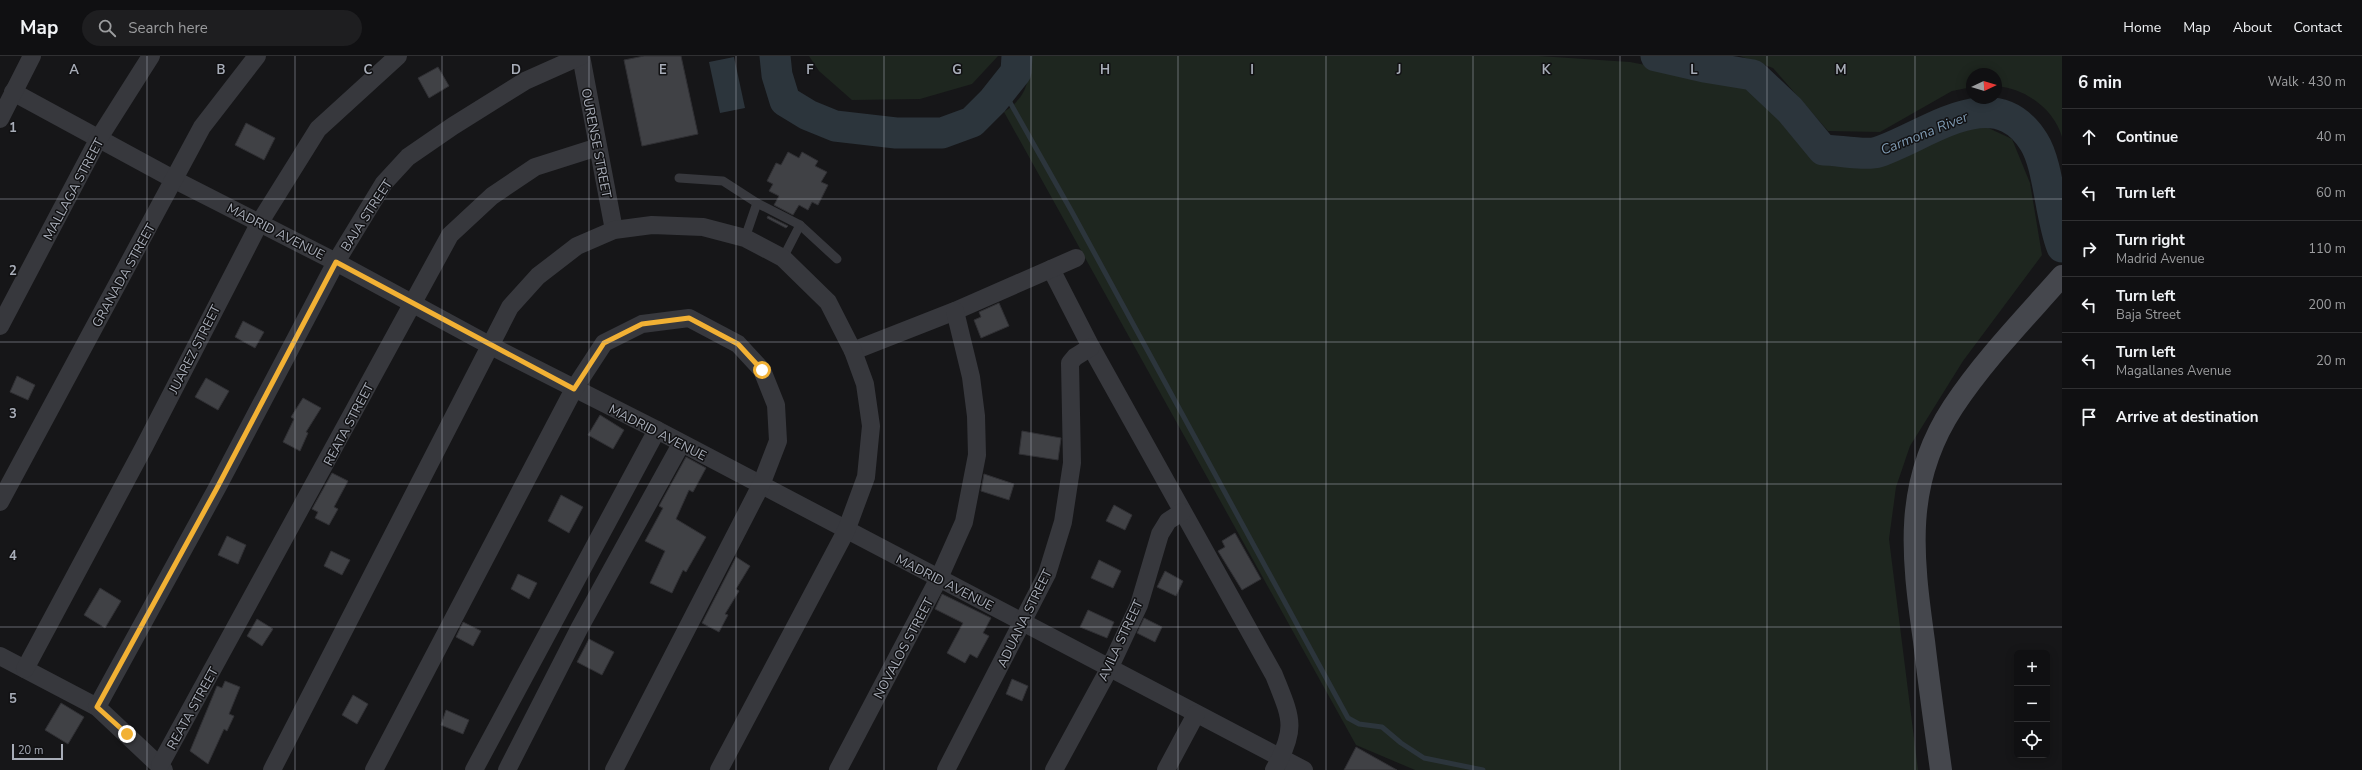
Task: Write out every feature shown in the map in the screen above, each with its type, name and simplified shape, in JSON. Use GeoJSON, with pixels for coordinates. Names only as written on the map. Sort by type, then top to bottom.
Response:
{"type":"FeatureCollection","features":[{"type":"Feature","properties":{"kind":"main road"},"geometry":{"type":"LineString","coordinates":[[1941,770],[1913,551],[1918,492],[1926,463],[1953,407],[1973,380],[2062,276]]}},
{"type":"Feature","properties":{"kind":"street"},"geometry":{"type":"LineString","coordinates":[[0,119],[32,56]]}},
{"type":"Feature","properties":{"kind":"street","name":"MALLAGA STREET"},"geometry":{"type":"LineString","coordinates":[[0,326],[99,138],[151,56]]}},
{"type":"Feature","properties":{"kind":"street","name":"GRANADA STREET"},"geometry":{"type":"LineString","coordinates":[[0,502],[175,180],[202,127],[257,56]]}},
{"type":"Feature","properties":{"kind":"street","name":"JUAREZ STREET"},"geometry":{"type":"LineString","coordinates":[[25,669],[144,447],[260,222],[318,129],[398,56]]}},
{"type":"Feature","properties":{"kind":"street","name":"OURENSE STREET"},"geometry":{"type":"LineString","coordinates":[[581,56],[614,230]]}},
{"type":"Feature","properties":{"kind":"street","name":"BAJA STREET"},"geometry":{"type":"LineString","coordinates":[[97,707],[217,488],[336,262],[384,183],[408,158],[453,126],[525,81],[581,56]]}},
{"type":"Feature","properties":{"kind":"street","name":"MADRID AVENUE"},"geometry":{"type":"LineString","coordinates":[[13,92],[175,180],[260,222],[489,345],[657,430],[846,531],[1024,622],[1196,714],[1278,764],[1304,770]]}},
{"type":"Feature","properties":{"kind":"street","name":"REATA STREET"},"geometry":{"type":"LineString","coordinates":[[162,768],[450,235],[492,196],[535,167],[598,147]]}},
{"type":"Feature","properties":{"kind":"street"},"geometry":{"type":"LineString","coordinates":[[272,770],[489,345],[510,307],[538,276],[577,246],[614,230],[652,225],[703,227],[745,238],[783,258],[828,302],[853,351],[865,384],[871,426],[866,477],[846,531],[719,770]]}},
{"type":"Feature","properties":{"kind":"street"},"geometry":{"type":"LineString","coordinates":[[853,351],[955,311],[1076,258]]}},
{"type":"Feature","properties":{"kind":"street"},"geometry":{"type":"LineString","coordinates":[[1051,269],[1091,347],[1182,512],[1251,632],[1280,688],[1290,715],[1289,737],[1278,764]]}},
{"type":"Feature","properties":{"kind":"street","name":"NOVALOS STREET"},"geometry":{"type":"LineString","coordinates":[[838,770],[939,578],[964,522],[977,455],[976,416],[971,377],[955,311]]}},
{"type":"Feature","properties":{"kind":"street"},"geometry":{"type":"LineString","coordinates":[[374,770],[574,389],[604,343],[642,324],[689,318],[738,344],[762,370],[776,405],[778,441],[761,485],[614,770]]}},
{"type":"Feature","properties":{"kind":"street","name":"ADUANA STREET"},"geometry":{"type":"LineString","coordinates":[[946,770],[1024,622],[1047,574],[1063,522],[1072,464],[1070,363],[1075,357],[1091,347]]}},
{"type":"Feature","properties":{"kind":"street"},"geometry":{"type":"LineString","coordinates":[[474,770],[657,430]]}},
{"type":"Feature","properties":{"kind":"street"},"geometry":{"type":"LineString","coordinates":[[507,770],[580,627],[681,444]]}},
{"type":"Feature","properties":{"kind":"street","name":"AVILA STREET"},"geometry":{"type":"LineString","coordinates":[[1054,770],[1109,668],[1139,605],[1160,534],[1168,521],[1182,512]]}},
{"type":"Feature","properties":{"kind":"street"},"geometry":{"type":"LineString","coordinates":[[558,616],[580,627]]}},
{"type":"Feature","properties":{"kind":"street"},"geometry":{"type":"LineString","coordinates":[[0,656],[97,707],[162,768]]}},
{"type":"Feature","properties":{"kind":"street"},"geometry":{"type":"LineString","coordinates":[[1166,770],[1196,714]]}},
{"type":"Feature","properties":{"kind":"lane"},"geometry":{"type":"LineString","coordinates":[[679,178],[723,181],[757,203],[800,225],[837,260]]}},
{"type":"Feature","properties":{"kind":"lane"},"geometry":{"type":"LineString","coordinates":[[745,238],[757,203]]}},
{"type":"Feature","properties":{"kind":"lane"},"geometry":{"type":"LineString","coordinates":[[783,258],[800,225]]}},
{"type":"Feature","properties":{"kind":"shaded area"},"geometry":{"type":"Polygon","coordinates":[[[809,56],[998,56],[972,84],[920,99],[852,100],[819,71],[809,56]]]}},
{"type":"Feature","properties":{"kind":"shaded area"},"geometry":{"type":"Polygon","coordinates":[[[1030,56],[1539,56],[1630,62],[1748,85],[1820,158],[1875,166],[1902,159],[1948,133],[1982,125],[2012,139],[2030,183],[2042,255],[1963,361],[1910,446],[1896,487],[1889,539],[1918,770],[1415,770],[1356,745],[1004,112],[1018,100],[1025,88],[1030,56]]]}},
{"type":"Feature","properties":{"kind":"shaded area"},"geometry":{"type":"Polygon","coordinates":[[[1740,56],[2062,56],[2062,137],[2052,118],[2037,102],[2017,91],[2002,87],[2002,68],[1966,68],[1966,88],[1952,91],[1880,132],[1828,131],[1773,68],[1740,56]]]}},
{"type":"Feature","properties":{"kind":"shaded area"},"geometry":{"type":"Polygon","coordinates":[[[734,57],[745,108],[720,113],[709,62],[734,57]]]}},
{"type":"Feature","properties":{"kind":"building"},"geometry":{"type":"Polygon","coordinates":[[[644,56],[681,56],[698,134],[642,146],[624,60],[644,56]]]}},
{"type":"Feature","properties":{"kind":"building"},"geometry":{"type":"Polygon","coordinates":[[[438,67],[449,86],[429,98],[418,78],[438,67]]]}},
{"type":"Feature","properties":{"kind":"building"},"geometry":{"type":"Polygon","coordinates":[[[246,123],[275,138],[264,160],[235,145],[246,123]]]}},
{"type":"Feature","properties":{"kind":"building"},"geometry":{"type":"Polygon","coordinates":[[[788,152],[799,158],[802,152],[818,161],[815,166],[827,172],[821,182],[828,185],[818,205],[812,202],[808,210],[799,205],[793,215],[774,205],[779,196],[769,191],[773,184],[767,181],[776,163],[781,165],[788,152]]]}},
{"type":"Feature","properties":{"kind":"building"},"geometry":{"type":"Polygon","coordinates":[[[768,216],[788,226],[786,228],[767,218],[768,216]]]}},
{"type":"Feature","properties":{"kind":"building"},"geometry":{"type":"Polygon","coordinates":[[[999,303],[1009,326],[981,338],[974,320],[981,317],[979,312],[999,303]]]}},
{"type":"Feature","properties":{"kind":"building"},"geometry":{"type":"Polygon","coordinates":[[[243,321],[264,332],[255,348],[235,337],[243,321]]]}},
{"type":"Feature","properties":{"kind":"building"},"geometry":{"type":"Polygon","coordinates":[[[17,376],[35,385],[28,400],[10,392],[17,376]]]}},
{"type":"Feature","properties":{"kind":"building"},"geometry":{"type":"Polygon","coordinates":[[[206,378],[229,391],[218,410],[195,397],[206,378]]]}},
{"type":"Feature","properties":{"kind":"building"},"geometry":{"type":"Polygon","coordinates":[[[303,398],[321,408],[306,432],[308,433],[300,451],[283,442],[294,419],[291,417],[303,398]]]}},
{"type":"Feature","properties":{"kind":"building"},"geometry":{"type":"Polygon","coordinates":[[[600,415],[624,430],[613,449],[588,435],[600,415]]]}},
{"type":"Feature","properties":{"kind":"building"},"geometry":{"type":"Polygon","coordinates":[[[1022,431],[1061,438],[1058,460],[1019,454],[1022,431]]]}},
{"type":"Feature","properties":{"kind":"building"},"geometry":{"type":"Polygon","coordinates":[[[686,457],[706,468],[693,492],[689,490],[676,519],[706,537],[686,572],[683,570],[672,593],[650,583],[665,551],[645,541],[663,508],[659,506],[686,457]]]}},
{"type":"Feature","properties":{"kind":"building"},"geometry":{"type":"Polygon","coordinates":[[[332,473],[348,481],[334,507],[338,509],[329,525],[315,518],[318,512],[312,509],[332,473]]]}},
{"type":"Feature","properties":{"kind":"building"},"geometry":{"type":"Polygon","coordinates":[[[984,474],[1014,484],[1009,500],[981,491],[984,474]]]}},
{"type":"Feature","properties":{"kind":"building"},"geometry":{"type":"Polygon","coordinates":[[[561,495],[583,507],[569,533],[548,521],[561,495]]]}},
{"type":"Feature","properties":{"kind":"building"},"geometry":{"type":"Polygon","coordinates":[[[1114,505],[1132,515],[1125,530],[1106,521],[1114,505]]]}},
{"type":"Feature","properties":{"kind":"building"},"geometry":{"type":"Polygon","coordinates":[[[1235,533],[1261,579],[1242,590],[1218,551],[1225,547],[1222,541],[1235,533]]]}},
{"type":"Feature","properties":{"kind":"building"},"geometry":{"type":"Polygon","coordinates":[[[227,536],[246,545],[238,564],[218,555],[227,536]]]}},
{"type":"Feature","properties":{"kind":"building"},"geometry":{"type":"Polygon","coordinates":[[[331,551],[350,560],[342,575],[324,566],[331,551]]]}},
{"type":"Feature","properties":{"kind":"building"},"geometry":{"type":"Polygon","coordinates":[[[736,557],[750,566],[736,589],[739,591],[725,614],[728,615],[719,632],[702,623],[736,557]]]}},
{"type":"Feature","properties":{"kind":"building"},"geometry":{"type":"Polygon","coordinates":[[[1099,560],[1121,571],[1113,588],[1091,578],[1099,560]]]}},
{"type":"Feature","properties":{"kind":"building"},"geometry":{"type":"Polygon","coordinates":[[[1165,571],[1183,581],[1176,596],[1157,587],[1165,571]]]}},
{"type":"Feature","properties":{"kind":"building"},"geometry":{"type":"Polygon","coordinates":[[[518,574],[537,583],[529,599],[511,589],[518,574]]]}},
{"type":"Feature","properties":{"kind":"building"},"geometry":{"type":"Polygon","coordinates":[[[100,588],[121,601],[105,628],[84,615],[100,588]]]}},
{"type":"Feature","properties":{"kind":"building"},"geometry":{"type":"Polygon","coordinates":[[[942,594],[991,618],[983,633],[989,636],[977,658],[970,654],[965,663],[947,653],[963,623],[935,609],[942,594]]]}},
{"type":"Feature","properties":{"kind":"building"},"geometry":{"type":"Polygon","coordinates":[[[1088,610],[1114,622],[1107,638],[1080,627],[1088,610]]]}},
{"type":"Feature","properties":{"kind":"building"},"geometry":{"type":"Polygon","coordinates":[[[1144,618],[1162,627],[1155,642],[1137,633],[1144,618]]]}},
{"type":"Feature","properties":{"kind":"building"},"geometry":{"type":"Polygon","coordinates":[[[257,619],[273,629],[262,646],[247,636],[257,619]]]}},
{"type":"Feature","properties":{"kind":"building"},"geometry":{"type":"Polygon","coordinates":[[[463,622],[481,631],[473,646],[456,637],[463,622]]]}},
{"type":"Feature","properties":{"kind":"building"},"geometry":{"type":"Polygon","coordinates":[[[589,639],[614,652],[602,675],[577,662],[589,639]]]}},
{"type":"Feature","properties":{"kind":"building"},"geometry":{"type":"Polygon","coordinates":[[[1012,679],[1028,686],[1022,701],[1006,694],[1012,679]]]}},
{"type":"Feature","properties":{"kind":"building"},"geometry":{"type":"Polygon","coordinates":[[[225,681],[240,687],[229,714],[234,716],[227,731],[224,729],[208,764],[190,751],[217,686],[222,688],[225,681]]]}},
{"type":"Feature","properties":{"kind":"building"},"geometry":{"type":"Polygon","coordinates":[[[353,695],[368,704],[357,724],[342,715],[353,695]]]}},
{"type":"Feature","properties":{"kind":"building"},"geometry":{"type":"Polygon","coordinates":[[[61,703],[84,717],[68,744],[45,730],[61,703]]]}},
{"type":"Feature","properties":{"kind":"building"},"geometry":{"type":"Polygon","coordinates":[[[446,710],[469,720],[463,734],[441,725],[446,710]]]}},
{"type":"Feature","properties":{"kind":"building"},"geometry":{"type":"Polygon","coordinates":[[[1356,747],[1397,770],[1344,770],[1356,747]]]}},
{"type":"Feature","properties":{"kind":"waterway","name":"Carmona River"},"geometry":{"type":"LineString","coordinates":[[775,56],[777,75],[785,101],[808,115],[835,126],[896,133],[942,133],[972,122],[993,101],[1016,72],[1017,56]]}},
{"type":"Feature","properties":{"kind":"waterway","name":"Carmona River"},"geometry":{"type":"LineString","coordinates":[[1656,56],[1704,67],[1753,75],[1790,110],[1823,150],[1859,153],[1878,152],[1959,117],[1980,113],[2000,114],[2018,123],[2034,142],[2039,152],[2062,247]]}},
{"type":"Feature","properties":{"kind":"waterway"},"geometry":{"type":"LineString","coordinates":[[1003,90],[1072,212],[1348,718],[1359,724],[1382,727],[1401,743],[1424,758],[1483,770]]}},
{"type":"Feature","properties":{"kind":"route"},"geometry":{"type":"LineString","coordinates":[[127,734],[97,707],[217,488],[336,262],[574,389],[604,343],[642,324],[689,318],[738,344],[762,370]]}}]}
